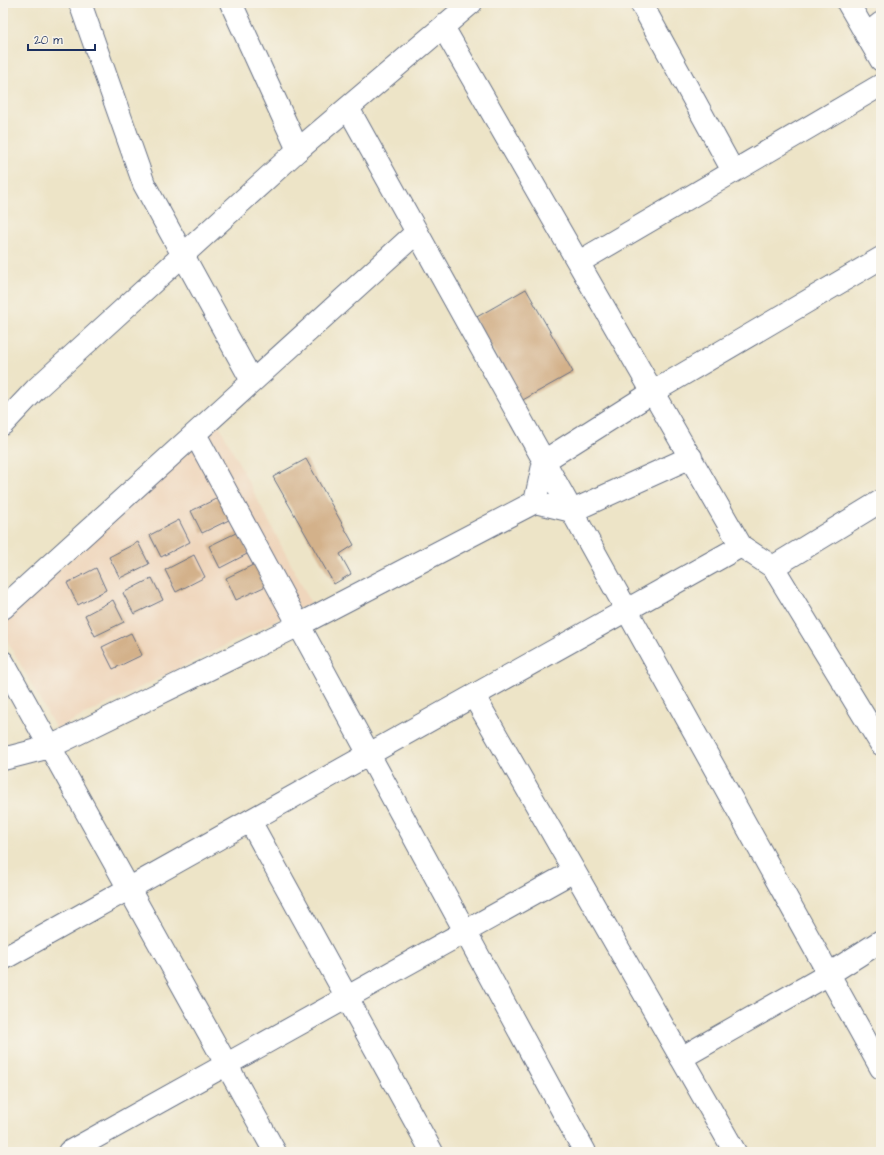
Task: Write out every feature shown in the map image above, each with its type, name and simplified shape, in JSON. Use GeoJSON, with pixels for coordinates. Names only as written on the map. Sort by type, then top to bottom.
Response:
{"type":"FeatureCollection","features":[{"type":"Feature","properties":{"kind":"street"},"geometry":{"type":"LineString","coordinates":[[80,3],[144,184],[252,381]]}},
{"type":"Feature","properties":{"kind":"street"},"geometry":{"type":"LineString","coordinates":[[231,3],[298,150]]}},
{"type":"Feature","properties":{"kind":"street"},"geometry":{"type":"LineString","coordinates":[[3,424],[36,389],[298,150],[471,3]]}},
{"type":"Feature","properties":{"kind":"street"},"geometry":{"type":"LineString","coordinates":[[641,3],[734,171]]}},
{"type":"Feature","properties":{"kind":"street"},"geometry":{"type":"LineString","coordinates":[[848,3],[874,29],[881,60]]}},
{"type":"Feature","properties":{"kind":"street"},"geometry":{"type":"LineString","coordinates":[[443,27],[742,546],[773,567],[881,744]]}},
{"type":"Feature","properties":{"kind":"street"},"geometry":{"type":"LineString","coordinates":[[578,262],[881,85]]}},
{"type":"Feature","properties":{"kind":"street"},"geometry":{"type":"LineString","coordinates":[[348,108],[881,1068]]}},
{"type":"Feature","properties":{"kind":"street"},"geometry":{"type":"LineString","coordinates":[[3,608],[417,232]]}},
{"type":"Feature","properties":{"kind":"street"},"geometry":{"type":"LineString","coordinates":[[535,502],[544,461],[653,392],[881,258]]}},
{"type":"Feature","properties":{"kind":"street"},"geometry":{"type":"LineString","coordinates":[[195,434],[585,1152]]}},
{"type":"Feature","properties":{"kind":"street"},"geometry":{"type":"LineString","coordinates":[[3,758],[50,747],[299,625],[535,502],[572,511],[691,457]]}},
{"type":"Feature","properties":{"kind":"street"},"geometry":{"type":"LineString","coordinates":[[773,567],[881,501]]}},
{"type":"Feature","properties":{"kind":"street"},"geometry":{"type":"LineString","coordinates":[[3,959],[742,546]]}},
{"type":"Feature","properties":{"kind":"street"},"geometry":{"type":"LineString","coordinates":[[3,662],[275,1152]]}},
{"type":"Feature","properties":{"kind":"street"},"geometry":{"type":"LineString","coordinates":[[474,696],[735,1152]]}},
{"type":"Feature","properties":{"kind":"street"},"geometry":{"type":"LineString","coordinates":[[250,821],[432,1152]]}},
{"type":"Feature","properties":{"kind":"street"},"geometry":{"type":"LineString","coordinates":[[69,1152],[574,871]]}},
{"type":"Feature","properties":{"kind":"street"},"geometry":{"type":"LineString","coordinates":[[681,1058],[829,974],[881,941]]}},
{"type":"Feature","properties":{"kind":"shaded area"},"geometry":{"type":"Polygon","coordinates":[[[219,425],[311,603],[56,729],[3,633],[3,621],[219,425]]]}},
{"type":"Feature","properties":{"kind":"building"},"geometry":{"type":"Polygon","coordinates":[[[526,289],[573,372],[521,401],[475,318],[526,289]]]}},
{"type":"Feature","properties":{"kind":"building"},"geometry":{"type":"Polygon","coordinates":[[[306,459],[354,545],[340,554],[351,574],[334,584],[273,477],[306,459]]]}},
{"type":"Feature","properties":{"kind":"building"},"geometry":{"type":"Polygon","coordinates":[[[220,497],[231,519],[202,533],[191,511],[220,497]]]}},
{"type":"Feature","properties":{"kind":"building"},"geometry":{"type":"Polygon","coordinates":[[[179,520],[190,542],[161,557],[150,535],[179,520]]]}},
{"type":"Feature","properties":{"kind":"building"},"geometry":{"type":"Polygon","coordinates":[[[238,532],[249,553],[220,568],[209,546],[238,532]]]}},
{"type":"Feature","properties":{"kind":"building"},"geometry":{"type":"Polygon","coordinates":[[[138,542],[149,564],[120,578],[109,557],[138,542]]]}},
{"type":"Feature","properties":{"kind":"building"},"geometry":{"type":"Polygon","coordinates":[[[194,555],[205,577],[176,592],[165,570],[194,555]]]}},
{"type":"Feature","properties":{"kind":"building"},"geometry":{"type":"Polygon","coordinates":[[[255,564],[266,586],[236,600],[226,578],[255,564]]]}},
{"type":"Feature","properties":{"kind":"building"},"geometry":{"type":"Polygon","coordinates":[[[96,568],[106,590],[78,605],[67,583],[96,568]]]}},
{"type":"Feature","properties":{"kind":"building"},"geometry":{"type":"Polygon","coordinates":[[[152,578],[163,600],[134,614],[123,593],[152,578]]]}},
{"type":"Feature","properties":{"kind":"building"},"geometry":{"type":"Polygon","coordinates":[[[113,600],[124,622],[95,636],[85,615],[113,600]]]}},
{"type":"Feature","properties":{"kind":"building"},"geometry":{"type":"Polygon","coordinates":[[[131,633],[142,655],[113,669],[102,647],[131,633]]]}}]}
